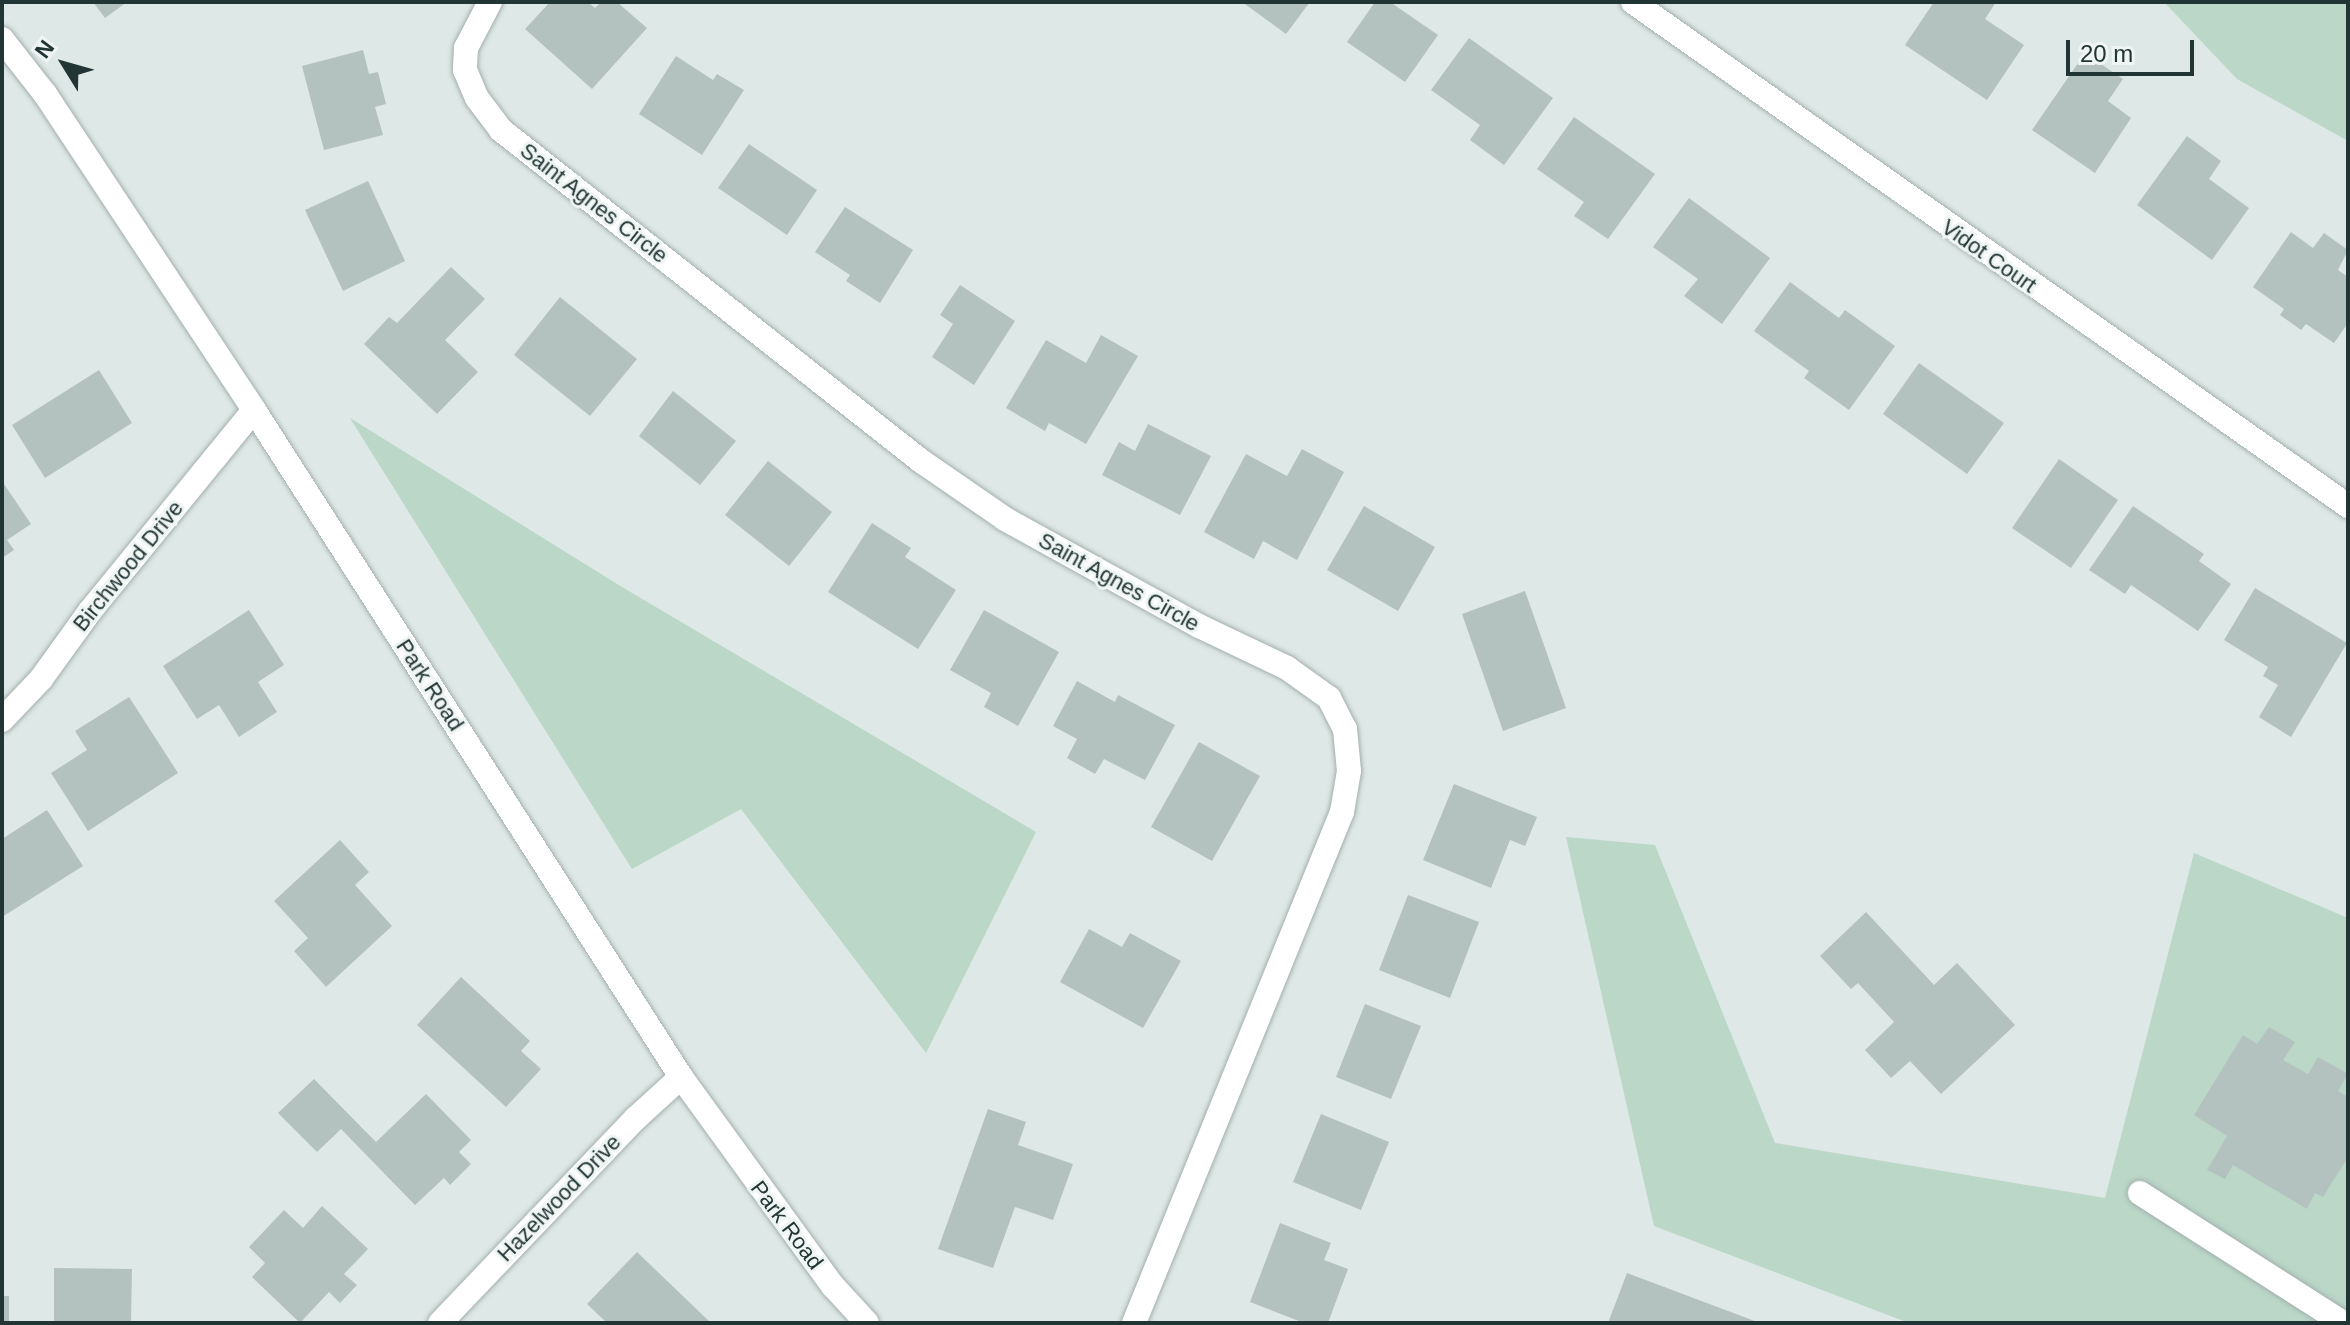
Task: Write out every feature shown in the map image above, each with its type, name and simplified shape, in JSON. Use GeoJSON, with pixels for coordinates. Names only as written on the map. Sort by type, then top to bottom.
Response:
{"type":"FeatureCollection","features":[{"type":"Feature","properties":{"kind":"street","name":"Saint Agnes Circle"},"geometry":{"type":"LineString","coordinates":[[490,2],[466,48],[465,70],[477,98],[501,130],[921,461],[1005,519],[1199,626],[1287,668],[1329,698],[1345,729],[1349,771],[1342,812],[1134,1323]]}},
{"type":"Feature","properties":{"kind":"street","name":"Vidot Court"},"geometry":{"type":"LineString","coordinates":[[1633,2],[2005,268],[2348,506]]}},
{"type":"Feature","properties":{"kind":"street","name":"Park Road"},"geometry":{"type":"LineString","coordinates":[[2,39],[45,94],[254,410],[681,1077],[833,1286],[867,1323]]}},
{"type":"Feature","properties":{"kind":"street","name":"Birchwood Drive"},"geometry":{"type":"LineString","coordinates":[[2,720],[41,679],[90,611],[254,410]]}},
{"type":"Feature","properties":{"kind":"street","name":"Hazelwood Drive"},"geometry":{"type":"LineString","coordinates":[[440,1323],[636,1118],[681,1077]]}},
{"type":"Feature","properties":{"kind":"street"},"geometry":{"type":"LineString","coordinates":[[2140,1193],[2343,1323]]}},
{"type":"Feature","properties":{"kind":"green space"},"geometry":{"type":"Polygon","coordinates":[[[2164,2],[2348,2],[2348,141],[2237,79],[2164,2]]]}},
{"type":"Feature","properties":{"kind":"green space"},"geometry":{"type":"Polygon","coordinates":[[[350,418],[622,587],[1036,832],[926,1053],[741,809],[632,869],[350,418]]]}},
{"type":"Feature","properties":{"kind":"green space"},"geometry":{"type":"Polygon","coordinates":[[[1566,837],[1655,845],[1775,1143],[2105,1198],[2194,853],[2348,918],[2348,1323],[1909,1323],[1654,1226],[1566,837]]]}},
{"type":"Feature","properties":{"kind":"building"},"geometry":{"type":"Polygon","coordinates":[[[93,2],[127,2],[105,18],[93,2]]]}},
{"type":"Feature","properties":{"kind":"building"},"geometry":{"type":"Polygon","coordinates":[[[550,2],[588,2],[595,8],[601,2],[617,2],[647,28],[592,89],[525,29],[550,2]]]}},
{"type":"Feature","properties":{"kind":"building"},"geometry":{"type":"Polygon","coordinates":[[[1242,2],[1310,2],[1286,34],[1242,2]]]}},
{"type":"Feature","properties":{"kind":"building"},"geometry":{"type":"Polygon","coordinates":[[[1375,2],[1390,2],[1438,35],[1405,82],[1347,42],[1375,2]]]}},
{"type":"Feature","properties":{"kind":"building"},"geometry":{"type":"Polygon","coordinates":[[[1934,2],[1996,2],[1985,19],[2024,45],[1987,100],[1905,45],[1934,2]]]}},
{"type":"Feature","properties":{"kind":"building"},"geometry":{"type":"Polygon","coordinates":[[[1469,38],[1553,98],[1504,165],[1470,140],[1480,125],[1431,90],[1469,38]]]}},
{"type":"Feature","properties":{"kind":"building"},"geometry":{"type":"Polygon","coordinates":[[[363,50],[369,74],[378,72],[386,104],[375,107],[383,135],[324,150],[302,66],[363,50]]]}},
{"type":"Feature","properties":{"kind":"building"},"geometry":{"type":"Polygon","coordinates":[[[2085,53],[2123,79],[2108,101],[2131,118],[2095,173],[2032,130],[2085,53]]]}},
{"type":"Feature","properties":{"kind":"building"},"geometry":{"type":"Polygon","coordinates":[[[676,56],[713,80],[717,74],[744,90],[702,155],[639,114],[676,56]]]}},
{"type":"Feature","properties":{"kind":"building"},"geometry":{"type":"Polygon","coordinates":[[[1574,117],[1655,174],[1608,239],[1574,216],[1584,202],[1537,169],[1574,117]]]}},
{"type":"Feature","properties":{"kind":"building"},"geometry":{"type":"Polygon","coordinates":[[[2187,136],[2221,161],[2209,179],[2249,208],[2212,260],[2137,205],[2187,136]]]}},
{"type":"Feature","properties":{"kind":"building"},"geometry":{"type":"Polygon","coordinates":[[[749,144],[817,190],[787,235],[718,188],[749,144]]]}},
{"type":"Feature","properties":{"kind":"building"},"geometry":{"type":"Polygon","coordinates":[[[368,181],[405,261],[343,291],[305,210],[368,181]]]}},
{"type":"Feature","properties":{"kind":"building"},"geometry":{"type":"Polygon","coordinates":[[[1689,198],[1770,258],[1722,324],[1684,296],[1698,279],[1653,247],[1689,198]]]}},
{"type":"Feature","properties":{"kind":"building"},"geometry":{"type":"Polygon","coordinates":[[[845,207],[913,250],[880,303],[846,281],[850,275],[815,252],[845,207]]]}},
{"type":"Feature","properties":{"kind":"building"},"geometry":{"type":"Polygon","coordinates":[[[2291,232],[2313,248],[2324,233],[2348,250],[2338,270],[2348,277],[2348,323],[2334,343],[2306,324],[2301,330],[2280,315],[2284,309],[2253,287],[2291,232]]]}},
{"type":"Feature","properties":{"kind":"building"},"geometry":{"type":"Polygon","coordinates":[[[451,267],[485,299],[445,340],[478,372],[437,414],[364,344],[389,317],[397,323],[451,267]]]}},
{"type":"Feature","properties":{"kind":"building"},"geometry":{"type":"Polygon","coordinates":[[[1790,282],[1839,318],[1845,310],[1895,346],[1849,410],[1804,378],[1809,371],[1754,331],[1790,282]]]}},
{"type":"Feature","properties":{"kind":"building"},"geometry":{"type":"Polygon","coordinates":[[[960,285],[1015,321],[974,385],[932,357],[953,324],[940,315],[960,285]]]}},
{"type":"Feature","properties":{"kind":"building"},"geometry":{"type":"Polygon","coordinates":[[[560,297],[637,359],[590,416],[514,355],[560,297]]]}},
{"type":"Feature","properties":{"kind":"building"},"geometry":{"type":"Polygon","coordinates":[[[1101,335],[1138,356],[1086,444],[1049,423],[1045,431],[1006,408],[1046,340],[1086,363],[1101,335]]]}},
{"type":"Feature","properties":{"kind":"building"},"geometry":{"type":"Polygon","coordinates":[[[1919,363],[2004,423],[1967,474],[1883,414],[1919,363]]]}},
{"type":"Feature","properties":{"kind":"building"},"geometry":{"type":"Polygon","coordinates":[[[99,370],[132,423],[45,478],[12,425],[99,370]]]}},
{"type":"Feature","properties":{"kind":"building"},"geometry":{"type":"Polygon","coordinates":[[[673,391],[736,441],[700,485],[639,436],[673,391]]]}},
{"type":"Feature","properties":{"kind":"building"},"geometry":{"type":"Polygon","coordinates":[[[1148,424],[1211,456],[1180,515],[1102,475],[1119,442],[1135,451],[1148,424]]]}},
{"type":"Feature","properties":{"kind":"building"},"geometry":{"type":"Polygon","coordinates":[[[1302,449],[1344,472],[1297,560],[1263,541],[1254,559],[1204,532],[1246,454],[1287,476],[1302,449]]]}},
{"type":"Feature","properties":{"kind":"building"},"geometry":{"type":"Polygon","coordinates":[[[2059,459],[2118,500],[2071,568],[2012,528],[2059,459]]]}},
{"type":"Feature","properties":{"kind":"building"},"geometry":{"type":"Polygon","coordinates":[[[768,461],[832,512],[789,566],[725,515],[768,461]]]}},
{"type":"Feature","properties":{"kind":"building"},"geometry":{"type":"Polygon","coordinates":[[[2,481],[31,524],[7,540],[14,550],[2,558],[2,481]]]}},
{"type":"Feature","properties":{"kind":"building"},"geometry":{"type":"Polygon","coordinates":[[[1364,506],[1435,547],[1398,611],[1327,570],[1364,506]]]}},
{"type":"Feature","properties":{"kind":"building"},"geometry":{"type":"Polygon","coordinates":[[[2133,506],[2204,554],[2199,561],[2231,584],[2198,631],[2131,585],[2125,594],[2089,570],[2133,506]]]}},
{"type":"Feature","properties":{"kind":"building"},"geometry":{"type":"Polygon","coordinates":[[[872,523],[911,548],[905,557],[956,590],[918,649],[828,592],[872,523]]]}},
{"type":"Feature","properties":{"kind":"building"},"geometry":{"type":"Polygon","coordinates":[[[2255,588],[2347,643],[2291,737],[2259,717],[2278,685],[2263,676],[2268,667],[2224,640],[2255,588]]]}},
{"type":"Feature","properties":{"kind":"building"},"geometry":{"type":"Polygon","coordinates":[[[1525,591],[1566,708],[1503,731],[1462,614],[1525,591]]]}},
{"type":"Feature","properties":{"kind":"building"},"geometry":{"type":"Polygon","coordinates":[[[249,610],[284,665],[258,682],[277,712],[239,737],[219,705],[197,719],[163,666],[249,610]]]}},
{"type":"Feature","properties":{"kind":"building"},"geometry":{"type":"Polygon","coordinates":[[[984,610],[1059,652],[1018,726],[984,707],[991,693],[950,670],[984,610]]]}},
{"type":"Feature","properties":{"kind":"building"},"geometry":{"type":"Polygon","coordinates":[[[1077,681],[1115,702],[1118,695],[1175,725],[1145,780],[1104,759],[1095,774],[1067,758],[1077,739],[1053,726],[1077,681]]]}},
{"type":"Feature","properties":{"kind":"building"},"geometry":{"type":"Polygon","coordinates":[[[129,697],[178,773],[88,831],[51,773],[87,750],[75,731],[129,697]]]}},
{"type":"Feature","properties":{"kind":"building"},"geometry":{"type":"Polygon","coordinates":[[[1199,742],[1260,776],[1212,861],[1151,827],[1199,742]]]}},
{"type":"Feature","properties":{"kind":"building"},"geometry":{"type":"Polygon","coordinates":[[[1454,784],[1537,817],[1525,846],[1510,840],[1491,888],[1423,860],[1454,784]]]}},
{"type":"Feature","properties":{"kind":"building"},"geometry":{"type":"Polygon","coordinates":[[[47,810],[83,866],[2,917],[2,839],[47,810]]]}},
{"type":"Feature","properties":{"kind":"building"},"geometry":{"type":"Polygon","coordinates":[[[340,840],[369,872],[355,885],[392,926],[326,987],[294,951],[308,938],[274,901],[340,840]]]}},
{"type":"Feature","properties":{"kind":"building"},"geometry":{"type":"Polygon","coordinates":[[[1408,895],[1479,922],[1450,998],[1379,970],[1408,895]]]}},
{"type":"Feature","properties":{"kind":"building"},"geometry":{"type":"Polygon","coordinates":[[[1866,912],[1934,985],[1957,963],[2015,1025],[1941,1094],[1910,1061],[1891,1078],[1865,1050],[1894,1022],[1858,983],[1851,989],[1820,956],[1866,912]]]}},
{"type":"Feature","properties":{"kind":"building"},"geometry":{"type":"Polygon","coordinates":[[[1089,929],[1122,947],[1130,933],[1181,961],[1143,1028],[1060,982],[1089,929]]]}},
{"type":"Feature","properties":{"kind":"building"},"geometry":{"type":"Polygon","coordinates":[[[461,977],[530,1041],[521,1051],[541,1069],[506,1107],[417,1025],[461,977]]]}},
{"type":"Feature","properties":{"kind":"building"},"geometry":{"type":"Polygon","coordinates":[[[1365,1004],[1421,1026],[1391,1099],[1336,1077],[1365,1004]]]}},
{"type":"Feature","properties":{"kind":"building"},"geometry":{"type":"Polygon","coordinates":[[[2269,1027],[2295,1042],[2283,1060],[2308,1074],[2318,1057],[2348,1074],[2338,1091],[2348,1097],[2348,1157],[2323,1197],[2315,1193],[2307,1209],[2233,1165],[2225,1179],[2207,1170],[2227,1136],[2194,1115],[2243,1035],[2257,1044],[2269,1027]]]}},
{"type":"Feature","properties":{"kind":"building"},"geometry":{"type":"Polygon","coordinates":[[[314,1079],[376,1142],[426,1094],[471,1140],[459,1152],[471,1164],[450,1185],[444,1178],[415,1205],[341,1129],[317,1152],[278,1113],[314,1079]]]}},
{"type":"Feature","properties":{"kind":"building"},"geometry":{"type":"Polygon","coordinates":[[[988,1109],[1026,1122],[1018,1145],[1073,1164],[1053,1220],[1015,1207],[993,1268],[938,1249],[988,1109]]]}},
{"type":"Feature","properties":{"kind":"building"},"geometry":{"type":"Polygon","coordinates":[[[1321,1114],[1389,1142],[1361,1210],[1293,1182],[1321,1114]]]}},
{"type":"Feature","properties":{"kind":"building"},"geometry":{"type":"Polygon","coordinates":[[[322,1206],[368,1249],[344,1274],[357,1285],[340,1303],[329,1292],[300,1323],[252,1277],[265,1263],[249,1247],[284,1210],[303,1228],[322,1206]]]}},
{"type":"Feature","properties":{"kind":"building"},"geometry":{"type":"Polygon","coordinates":[[[1280,1223],[1331,1243],[1324,1260],[1348,1269],[1328,1323],[1304,1323],[1250,1302],[1280,1223]]]}},
{"type":"Feature","properties":{"kind":"building"},"geometry":{"type":"Polygon","coordinates":[[[637,1252],[711,1323],[607,1323],[587,1304],[637,1252]]]}},
{"type":"Feature","properties":{"kind":"building"},"geometry":{"type":"Polygon","coordinates":[[[54,1268],[132,1269],[131,1323],[54,1323],[54,1268]]]}},
{"type":"Feature","properties":{"kind":"building"},"geometry":{"type":"Polygon","coordinates":[[[1627,1273],[1760,1323],[1608,1323],[1627,1273]]]}},
{"type":"Feature","properties":{"kind":"building"},"geometry":{"type":"Polygon","coordinates":[[[2,1296],[9,1296],[9,1323],[2,1323],[2,1296]]]}}]}
